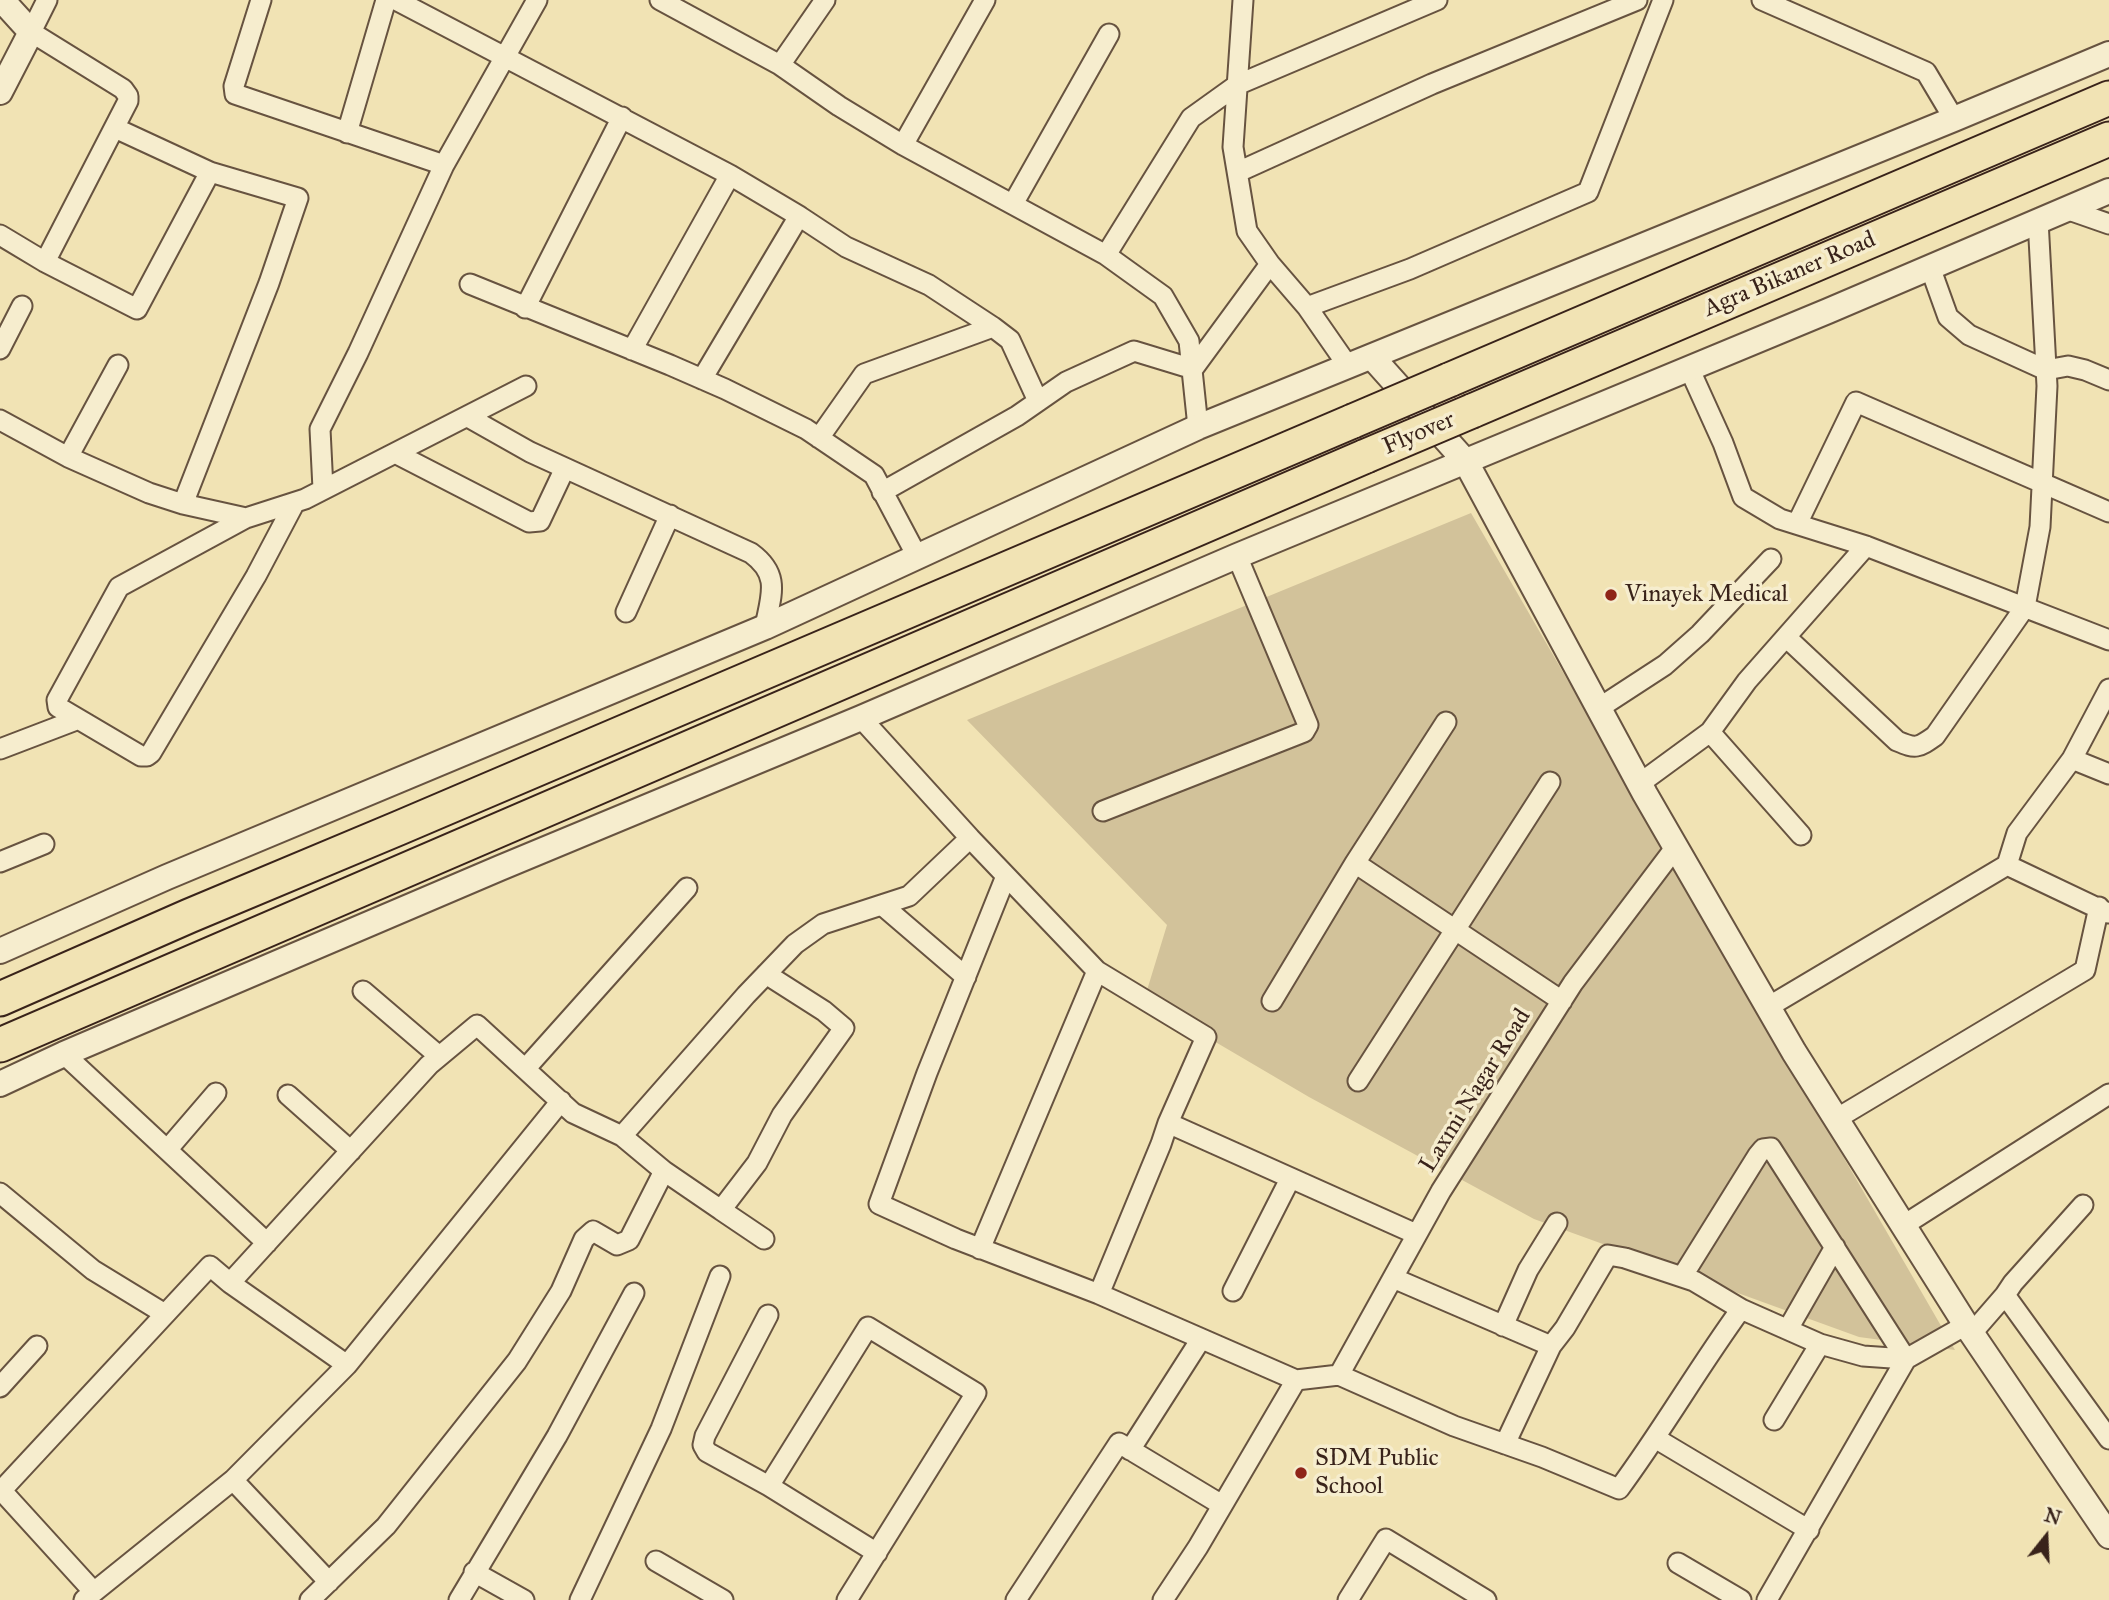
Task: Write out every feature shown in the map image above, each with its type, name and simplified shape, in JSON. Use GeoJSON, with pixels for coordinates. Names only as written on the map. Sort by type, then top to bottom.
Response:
{"type":"FeatureCollection","features":[{"type":"Feature","properties":{"kind":"highway","name":"Flyover"},"geometry":{"type":"LineString","coordinates":[[0,999],[2109,98]]}},
{"type":"Feature","properties":{"kind":"highway","name":"Agra Bikaner Road"},"geometry":{"type":"LineString","coordinates":[[1472,411],[2109,139]]}},
{"type":"Feature","properties":{"kind":"highway","name":"Flyover"},"geometry":{"type":"LineString","coordinates":[[0,1045],[1472,411]]}},
{"type":"Feature","properties":{"kind":"street"},"geometry":{"type":"LineString","coordinates":[[2,0],[31,32],[126,92],[128,102],[45,262]]}},
{"type":"Feature","properties":{"kind":"street"},"geometry":{"type":"LineString","coordinates":[[0,92],[47,0]]}},
{"type":"Feature","properties":{"kind":"street"},"geometry":{"type":"LineString","coordinates":[[261,0],[233,86],[234,94],[444,164]]}},
{"type":"Feature","properties":{"kind":"street"},"geometry":{"type":"LineString","coordinates":[[346,133],[386,0]]}},
{"type":"Feature","properties":{"kind":"street"},"geometry":{"type":"LineString","coordinates":[[396,0],[730,176],[846,247],[929,285],[1010,340],[1038,401]]}},
{"type":"Feature","properties":{"kind":"street"},"geometry":{"type":"LineString","coordinates":[[323,489],[320,429],[358,353],[444,164],[537,0]]}},
{"type":"Feature","properties":{"kind":"street"},"geometry":{"type":"LineString","coordinates":[[780,65],[825,0]]}},
{"type":"Feature","properties":{"kind":"street"},"geometry":{"type":"LineString","coordinates":[[904,145],[985,0]]}},
{"type":"Feature","properties":{"kind":"street"},"geometry":{"type":"LineString","coordinates":[[1243,0],[1233,147],[1247,231],[1349,366]]}},
{"type":"Feature","properties":{"kind":"street"},"geometry":{"type":"LineString","coordinates":[[1106,255],[1191,118],[1237,85],[1437,0]]}},
{"type":"Feature","properties":{"kind":"street"},"geometry":{"type":"LineString","coordinates":[[1238,172],[1432,84],[1637,0]]}},
{"type":"Feature","properties":{"kind":"street"},"geometry":{"type":"LineString","coordinates":[[1307,307],[1410,269],[1588,192],[1663,0]]}},
{"type":"Feature","properties":{"kind":"street"},"geometry":{"type":"LineString","coordinates":[[1762,0],[1926,72],[1954,119]]}},
{"type":"Feature","properties":{"kind":"street"},"geometry":{"type":"LineString","coordinates":[[674,3],[780,65],[839,106],[904,145],[1106,255],[1163,296],[1189,341],[1198,428]]}},
{"type":"Feature","properties":{"kind":"street"},"geometry":{"type":"LineString","coordinates":[[1013,204],[1109,34]]}},
{"type":"Feature","properties":{"kind":"street"},"geometry":{"type":"LineString","coordinates":[[0,951],[167,877],[765,626],[1198,428],[2109,54]]}},
{"type":"Feature","properties":{"kind":"street"},"geometry":{"type":"LineString","coordinates":[[525,307],[622,117]]}},
{"type":"Feature","properties":{"kind":"street"},"geometry":{"type":"LineString","coordinates":[[116,128],[210,172],[296,197],[299,201],[270,283],[183,504]]}},
{"type":"Feature","properties":{"kind":"street"},"geometry":{"type":"LineString","coordinates":[[0,235],[45,262],[137,309],[210,172]]}},
{"type":"Feature","properties":{"kind":"street"},"geometry":{"type":"LineString","coordinates":[[632,350],[730,176]]}},
{"type":"Feature","properties":{"kind":"street"},"geometry":{"type":"LineString","coordinates":[[0,1084],[64,1054],[525,857],[2109,191]]}},
{"type":"Feature","properties":{"kind":"street"},"geometry":{"type":"LineString","coordinates":[[2066,209],[2109,224]]}},
{"type":"Feature","properties":{"kind":"street"},"geometry":{"type":"LineString","coordinates":[[702,379],[799,216]]}},
{"type":"Feature","properties":{"kind":"street"},"geometry":{"type":"LineString","coordinates":[[1786,637],[1897,741],[1910,747],[1920,747],[1935,736],[2025,607],[2040,527],[2046,370],[2038,220]]}},
{"type":"Feature","properties":{"kind":"street"},"geometry":{"type":"LineString","coordinates":[[1193,369],[1270,264]]}},
{"type":"Feature","properties":{"kind":"street"},"geometry":{"type":"LineString","coordinates":[[1930,267],[1948,317],[1969,335],[2046,370],[2068,366],[2109,380]]}},
{"type":"Feature","properties":{"kind":"street"},"geometry":{"type":"LineString","coordinates":[[470,284],[702,379],[806,429],[874,475],[918,558]]}},
{"type":"Feature","properties":{"kind":"street"},"geometry":{"type":"LineString","coordinates":[[0,349],[22,306]]}},
{"type":"Feature","properties":{"kind":"street"},"geometry":{"type":"LineString","coordinates":[[819,438],[864,374],[993,327]]}},
{"type":"Feature","properties":{"kind":"street"},"geometry":{"type":"LineString","coordinates":[[882,492],[1017,416],[1066,382],[1134,351],[1193,369]]}},
{"type":"Feature","properties":{"kind":"street"},"geometry":{"type":"LineString","coordinates":[[1372,357],[1466,462],[1639,784],[1768,1007],[1969,1329],[2109,1536]]}},
{"type":"Feature","properties":{"kind":"street"},"geometry":{"type":"LineString","coordinates":[[68,457],[118,365]]}},
{"type":"Feature","properties":{"kind":"street"},"geometry":{"type":"LineString","coordinates":[[1689,368],[1723,443],[1743,497],[1780,519],[1866,546],[2109,640]]}},
{"type":"Feature","properties":{"kind":"street"},"geometry":{"type":"LineString","coordinates":[[294,503],[250,588],[152,753],[141,756],[58,707],[57,700],[119,587],[246,518],[294,503],[526,386]]}},
{"type":"Feature","properties":{"kind":"street"},"geometry":{"type":"LineString","coordinates":[[1797,524],[1856,402],[2109,512]]}},
{"type":"Feature","properties":{"kind":"street"},"geometry":{"type":"LineString","coordinates":[[468,417],[530,452],[751,553],[764,563],[772,577],[765,626]]}},
{"type":"Feature","properties":{"kind":"street"},"geometry":{"type":"LineString","coordinates":[[0,421],[68,457],[149,493],[183,504],[246,518]]}},
{"type":"Feature","properties":{"kind":"street"},"geometry":{"type":"LineString","coordinates":[[395,453],[529,522],[540,521],[565,468]]}},
{"type":"Feature","properties":{"kind":"street"},"geometry":{"type":"LineString","coordinates":[[626,612],[670,515]]}},
{"type":"Feature","properties":{"kind":"street"},"geometry":{"type":"LineString","coordinates":[[1639,784],[1710,732],[1747,681],[1866,546]]}},
{"type":"Feature","properties":{"kind":"street"},"geometry":{"type":"LineString","coordinates":[[1104,811],[1304,732],[1308,725],[1237,556]]}},
{"type":"Feature","properties":{"kind":"street"},"geometry":{"type":"LineString","coordinates":[[1599,708],[1665,665],[1700,634],[1771,559]]}},
{"type":"Feature","properties":{"kind":"street"},"geometry":{"type":"LineString","coordinates":[[1768,1007],[2007,864],[2017,833],[2073,759],[2109,689]]}},
{"type":"Feature","properties":{"kind":"street"},"geometry":{"type":"LineString","coordinates":[[861,718],[970,838],[1097,971],[1206,1037],[1099,1294]]}},
{"type":"Feature","properties":{"kind":"street"},"geometry":{"type":"LineString","coordinates":[[0,749],[76,719]]}},
{"type":"Feature","properties":{"kind":"street"},"geometry":{"type":"LineString","coordinates":[[1272,1001],[1355,863],[1446,722]]}},
{"type":"Feature","properties":{"kind":"street"},"geometry":{"type":"LineString","coordinates":[[1710,732],[1801,835]]}},
{"type":"Feature","properties":{"kind":"street"},"geometry":{"type":"LineString","coordinates":[[2073,759],[2109,774]]}},
{"type":"Feature","properties":{"kind":"street"},"geometry":{"type":"LineString","coordinates":[[1358,1081],[1550,782]]}},
{"type":"Feature","properties":{"kind":"street"},"geometry":{"type":"LineString","coordinates":[[622,1136],[794,944],[823,924],[909,896],[970,838]]}},
{"type":"Feature","properties":{"kind":"street"},"geometry":{"type":"LineString","coordinates":[[0,862],[44,844]]}},
{"type":"Feature","properties":{"kind":"street","name":"Laxmi Nagar Road"},"geometry":{"type":"LineString","coordinates":[[1339,1375],[1441,1191],[1562,1001],[1675,848]]}},
{"type":"Feature","properties":{"kind":"street"},"geometry":{"type":"LineString","coordinates":[[1355,863],[1562,1001]]}},
{"type":"Feature","properties":{"kind":"street"},"geometry":{"type":"LineString","coordinates":[[1836,1119],[2085,970],[2104,910],[2007,864]]}},
{"type":"Feature","properties":{"kind":"street"},"geometry":{"type":"LineString","coordinates":[[1006,876],[927,1073],[879,1204],[980,1248],[1099,1294],[1296,1380],[1339,1375],[1454,1426],[1619,1489],[1741,1309]]}},
{"type":"Feature","properties":{"kind":"street"},"geometry":{"type":"LineString","coordinates":[[526,1068],[687,888]]}},
{"type":"Feature","properties":{"kind":"street"},"geometry":{"type":"LineString","coordinates":[[882,905],[966,977]]}},
{"type":"Feature","properties":{"kind":"street"},"geometry":{"type":"LineString","coordinates":[[980,1248],[1097,971]]}},
{"type":"Feature","properties":{"kind":"street"},"geometry":{"type":"LineString","coordinates":[[721,1210],[757,1163],[782,1115],[844,1028],[824,1011],[766,974]]}},
{"type":"Feature","properties":{"kind":"street"},"geometry":{"type":"LineString","coordinates":[[363,991],[439,1056]]}},
{"type":"Feature","properties":{"kind":"street"},"geometry":{"type":"LineString","coordinates":[[230,1283],[439,1056],[477,1025],[573,1112],[622,1136],[664,1171],[764,1238]]}},
{"type":"Feature","properties":{"kind":"street"},"geometry":{"type":"LineString","coordinates":[[64,1054],[267,1243]]}},
{"type":"Feature","properties":{"kind":"street"},"geometry":{"type":"LineString","coordinates":[[167,1150],[216,1093]]}},
{"type":"Feature","properties":{"kind":"street"},"geometry":{"type":"LineString","coordinates":[[1903,1225],[2109,1094]]}},
{"type":"Feature","properties":{"kind":"street"},"geometry":{"type":"LineString","coordinates":[[288,1095],[351,1151]]}},
{"type":"Feature","properties":{"kind":"street"},"geometry":{"type":"LineString","coordinates":[[347,1365],[210,1266],[1,1491],[89,1596],[233,1480],[347,1365],[561,1101]]}},
{"type":"Feature","properties":{"kind":"street"},"geometry":{"type":"LineString","coordinates":[[1168,1123],[1416,1234]]}},
{"type":"Feature","properties":{"kind":"street"},"geometry":{"type":"LineString","coordinates":[[1682,1277],[1763,1149],[1771,1148],[1906,1359]]}},
{"type":"Feature","properties":{"kind":"street"},"geometry":{"type":"LineString","coordinates":[[310,1600],[386,1527],[517,1361],[561,1291],[584,1239],[593,1231],[617,1245],[629,1240],[664,1171]]}},
{"type":"Feature","properties":{"kind":"street"},"geometry":{"type":"LineString","coordinates":[[1233,1291],[1290,1179]]}},
{"type":"Feature","properties":{"kind":"street"},"geometry":{"type":"LineString","coordinates":[[0,1193],[93,1270],[165,1314]]}},
{"type":"Feature","properties":{"kind":"street"},"geometry":{"type":"LineString","coordinates":[[1505,1444],[1551,1346],[1565,1328],[1608,1255],[1694,1281],[1741,1309],[1820,1344],[1863,1356],[1906,1359],[1969,1329],[2005,1296],[2013,1283],[2083,1205]]}},
{"type":"Feature","properties":{"kind":"street"},"geometry":{"type":"LineString","coordinates":[[1503,1326],[1528,1270],[1557,1223]]}},
{"type":"Feature","properties":{"kind":"street"},"geometry":{"type":"LineString","coordinates":[[1788,1329],[1835,1247]]}},
{"type":"Feature","properties":{"kind":"street"},"geometry":{"type":"LineString","coordinates":[[580,1600],[661,1429],[720,1276]]}},
{"type":"Feature","properties":{"kind":"street"},"geometry":{"type":"LineString","coordinates":[[1393,1278],[1551,1346]]}},
{"type":"Feature","properties":{"kind":"street"},"geometry":{"type":"LineString","coordinates":[[458,1600],[557,1436],[634,1293]]}},
{"type":"Feature","properties":{"kind":"street"},"geometry":{"type":"LineString","coordinates":[[2005,1296],[2109,1439]]}},
{"type":"Feature","properties":{"kind":"street"},"geometry":{"type":"LineString","coordinates":[[768,1315],[717,1411],[703,1445],[707,1452],[769,1486],[877,1553]]}},
{"type":"Feature","properties":{"kind":"street"},"geometry":{"type":"LineString","coordinates":[[769,1486],[868,1327],[976,1393],[848,1600]]}},
{"type":"Feature","properties":{"kind":"street"},"geometry":{"type":"LineString","coordinates":[[1130,1450],[1202,1339]]}},
{"type":"Feature","properties":{"kind":"street"},"geometry":{"type":"LineString","coordinates":[[1774,1420],[1820,1344]]}},
{"type":"Feature","properties":{"kind":"street"},"geometry":{"type":"LineString","coordinates":[[0,1387],[37,1346]]}},
{"type":"Feature","properties":{"kind":"street"},"geometry":{"type":"LineString","coordinates":[[1767,1600],[1906,1359]]}},
{"type":"Feature","properties":{"kind":"street"},"geometry":{"type":"LineString","coordinates":[[1163,1600],[1296,1380]]}},
{"type":"Feature","properties":{"kind":"street"},"geometry":{"type":"LineString","coordinates":[[1655,1438],[1808,1530]]}},
{"type":"Feature","properties":{"kind":"street"},"geometry":{"type":"LineString","coordinates":[[1016,1600],[1119,1443],[1222,1505]]}},
{"type":"Feature","properties":{"kind":"street"},"geometry":{"type":"LineString","coordinates":[[233,1480],[329,1582]]}},
{"type":"Feature","properties":{"kind":"street"},"geometry":{"type":"LineString","coordinates":[[1348,1600],[1386,1539],[1486,1600]]}},
{"type":"Feature","properties":{"kind":"street"},"geometry":{"type":"LineString","coordinates":[[656,1561],[723,1600]]}},
{"type":"Feature","properties":{"kind":"street"},"geometry":{"type":"LineString","coordinates":[[1678,1563],[1741,1600]]}},
{"type":"Feature","properties":{"kind":"street"},"geometry":{"type":"LineString","coordinates":[[474,1572],[524,1600]]}},
{"type":"Feature","properties":{"kind":"shaded area"},"geometry":{"type":"Polygon","coordinates":[[[1471,513],[1955,1350],[1859,1337],[1534,1219],[1309,1097],[1144,1000],[1167,925],[967,720],[1471,513]]]}},
{"type":"Feature","properties":{"kind":"place","name":"Vinayek Medical"},"geometry":{"type":"Point","coordinates":[1611,595]}},
{"type":"Feature","properties":{"kind":"place","name":"SDM Public School"},"geometry":{"type":"Point","coordinates":[1301,1473]}}]}
